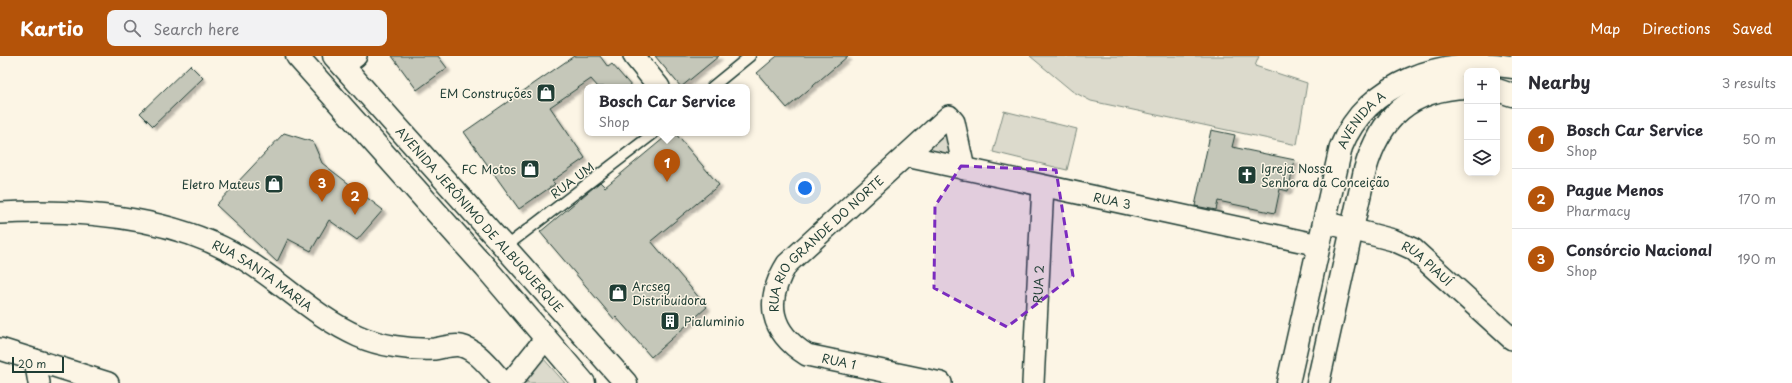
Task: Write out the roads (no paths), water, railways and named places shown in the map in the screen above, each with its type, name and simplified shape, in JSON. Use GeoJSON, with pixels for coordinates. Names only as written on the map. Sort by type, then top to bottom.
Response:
{"type":"FeatureCollection","features":[{"type":"Feature","properties":{"kind":"main road"},"geometry":{"type":"LineString","coordinates":[[297,56],[486,268],[584,383]]}},
{"type":"Feature","properties":{"kind":"main road","name":"AVENIDA JERÔNIMO DE ALBUQUERQUE"},"geometry":{"type":"LineString","coordinates":[[344,59],[505,247],[626,383]]}},
{"type":"Feature","properties":{"kind":"main road","name":"AVENIDA A"},"geometry":{"type":"LineString","coordinates":[[1288,383],[1341,147],[1347,131],[1355,119],[1379,95],[1404,78],[1427,69],[1450,63],[1475,61],[1505,65]]}},
{"type":"Feature","properties":{"kind":"main road","name":"AVENIDA A"},"geometry":{"type":"LineString","coordinates":[[1318,383],[1370,151],[1385,124],[1397,112],[1413,101],[1432,93],[1460,87]]}},
{"type":"Feature","properties":{"kind":"main road"},"geometry":{"type":"LineString","coordinates":[[1500,91],[1512,96]]}},
{"type":"Feature","properties":{"kind":"street"},"geometry":{"type":"LineString","coordinates":[[634,56],[657,84]]}},
{"type":"Feature","properties":{"kind":"street","name":"RUA RIO GRANDE DO NORTE"},"geometry":{"type":"LineString","coordinates":[[807,355],[794,347],[786,339],[776,319],[774,296],[782,273],[787,264],[949,116],[954,122],[964,169]]}},
{"type":"Feature","properties":{"kind":"street","name":"RUA 3"},"geometry":{"type":"LineString","coordinates":[[906,156],[1319,245]]}},
{"type":"Feature","properties":{"kind":"street","name":"RUA 2"},"geometry":{"type":"LineString","coordinates":[[1033,383],[1043,186]]}},
{"type":"Feature","properties":{"kind":"street","name":"RUA SANTA MARIA"},"geometry":{"type":"LineString","coordinates":[[0,213],[39,211],[110,216],[167,227],[222,246],[253,264],[331,322],[358,337],[408,349],[435,349],[453,345],[461,346],[476,353],[504,383]]}},
{"type":"Feature","properties":{"kind":"street","name":"RUA PIAUÍ"},"geometry":{"type":"LineString","coordinates":[[1324,222],[1393,240],[1413,249],[1512,339]]}},
{"type":"Feature","properties":{"kind":"street"},"geometry":{"type":"LineString","coordinates":[[510,383],[546,338]]}},
{"type":"Feature","properties":{"kind":"street"},"geometry":{"type":"LineString","coordinates":[[0,349],[108,383]]}},
{"type":"Feature","properties":{"kind":"street","name":"RUA 1"},"geometry":{"type":"LineString","coordinates":[[807,355],[941,383]]}},
{"type":"Feature","properties":{"kind":"street"},"geometry":{"type":"LineString","coordinates":[[35,360],[39,383]]}},
{"type":"Feature","properties":{"kind":"lane"},"geometry":{"type":"LineString","coordinates":[[716,84],[750,56]]}},
{"type":"Feature","properties":{"kind":"lane","name":"RUA UM"},"geometry":{"type":"LineString","coordinates":[[505,247],[650,136]]}},
{"type":"Feature","properties":{"kind":"place","name":"EM Construções"},"geometry":{"type":"Point","coordinates":[546,93]}},
{"type":"Feature","properties":{"kind":"place","name":"FC Motos"},"geometry":{"type":"Point","coordinates":[530,169]}},
{"type":"Feature","properties":{"kind":"place","name":"Igreja Nossa Senhora da Conceição"},"geometry":{"type":"Point","coordinates":[1247,175]}},
{"type":"Feature","properties":{"kind":"place","name":"Bosch Car Service"},"geometry":{"type":"Point","coordinates":[667,182]}},
{"type":"Feature","properties":{"kind":"place","name":"Eletro Mateus"},"geometry":{"type":"Point","coordinates":[274,184]}},
{"type":"Feature","properties":{"kind":"place","name":"Consórcio Nacional"},"geometry":{"type":"Point","coordinates":[322,202]}},
{"type":"Feature","properties":{"kind":"place","name":"Pague Menos"},"geometry":{"type":"Point","coordinates":[355,215]}},
{"type":"Feature","properties":{"kind":"place","name":"Arcseg Distribuidora"},"geometry":{"type":"Point","coordinates":[618,293]}},
{"type":"Feature","properties":{"kind":"place","name":"Pialuminio"},"geometry":{"type":"Point","coordinates":[670,321]}}]}
